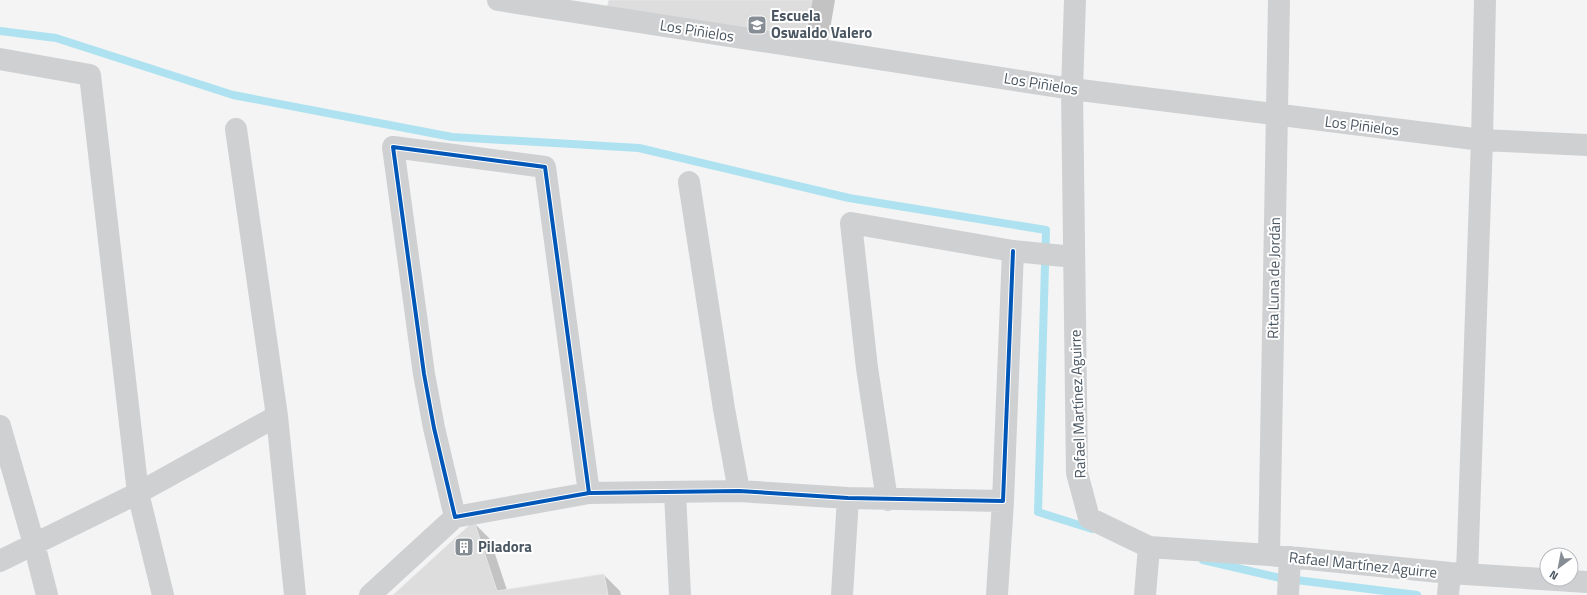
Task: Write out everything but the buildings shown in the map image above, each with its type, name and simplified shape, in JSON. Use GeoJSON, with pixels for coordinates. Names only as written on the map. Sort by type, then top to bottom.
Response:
{"type":"FeatureCollection","features":[{"type":"Feature","properties":{"kind":"street","name":"Los Piñielos"},"geometry":{"type":"LineString","coordinates":[[498,0],[583,7],[1072,89],[1482,140],[1587,145]]}},
{"type":"Feature","properties":{"kind":"street","name":"Rafael Martínez Aguirre"},"geometry":{"type":"LineString","coordinates":[[1075,0],[1072,89],[1077,473],[1090,518],[1148,547],[1279,556],[1458,574],[1587,582]]}},
{"type":"Feature","properties":{"kind":"street","name":"Rita Luna de Jordán"},"geometry":{"type":"LineString","coordinates":[[1279,0],[1276,115],[1279,556],[1288,595]]}},
{"type":"Feature","properties":{"kind":"street"},"geometry":{"type":"LineString","coordinates":[[1448,595],[1458,574],[1482,140],[1486,0]]}},
{"type":"Feature","properties":{"kind":"street"},"geometry":{"type":"LineString","coordinates":[[0,59],[90,75],[138,493],[162,595]]}},
{"type":"Feature","properties":{"kind":"street"},"geometry":{"type":"LineString","coordinates":[[236,129],[277,416],[295,595]]}},
{"type":"Feature","properties":{"kind":"street"},"geometry":{"type":"LineString","coordinates":[[455,517],[434,428],[424,374],[393,147],[545,167],[589,493]]}},
{"type":"Feature","properties":{"kind":"street"},"geometry":{"type":"LineString","coordinates":[[689,182],[723,401],[740,491]]}},
{"type":"Feature","properties":{"kind":"street"},"geometry":{"type":"LineString","coordinates":[[886,500],[867,368],[851,223],[1013,251],[1074,257]]}},
{"type":"Feature","properties":{"kind":"street"},"geometry":{"type":"LineString","coordinates":[[997,595],[1003,501],[1013,251]]}},
{"type":"Feature","properties":{"kind":"street"},"geometry":{"type":"LineString","coordinates":[[0,561],[138,493],[277,416]]}},
{"type":"Feature","properties":{"kind":"street"},"geometry":{"type":"LineString","coordinates":[[0,426],[47,595]]}},
{"type":"Feature","properties":{"kind":"street"},"geometry":{"type":"LineString","coordinates":[[370,595],[455,517],[589,493],[740,491],[886,500],[1003,501]]}},
{"type":"Feature","properties":{"kind":"street"},"geometry":{"type":"LineString","coordinates":[[675,493],[680,595]]}},
{"type":"Feature","properties":{"kind":"street"},"geometry":{"type":"LineString","coordinates":[[842,595],[848,498]]}},
{"type":"Feature","properties":{"kind":"street"},"geometry":{"type":"LineString","coordinates":[[1145,595],[1148,547]]}},
{"type":"Feature","properties":{"kind":"waterway"},"geometry":{"type":"LineString","coordinates":[[0,31],[56,38],[233,95],[452,137],[639,148],[849,198],[1046,230],[1038,512],[1092,529]]}},
{"type":"Feature","properties":{"kind":"waterway"},"geometry":{"type":"LineString","coordinates":[[1203,560],[1280,578],[1417,595]]}},
{"type":"Feature","properties":{"kind":"cycle path"},"geometry":{"type":"LineString","coordinates":[[589,493],[455,517],[434,428],[424,374],[393,147],[545,167],[589,493],[739,491],[848,498],[1003,501],[1013,251]]}},
{"type":"Feature","properties":{"kind":"place","name":"Escuela Oswaldo Valero"},"geometry":{"type":"Point","coordinates":[757,25]}},
{"type":"Feature","properties":{"kind":"place","name":"Piladora"},"geometry":{"type":"Point","coordinates":[464,547]}}]}
